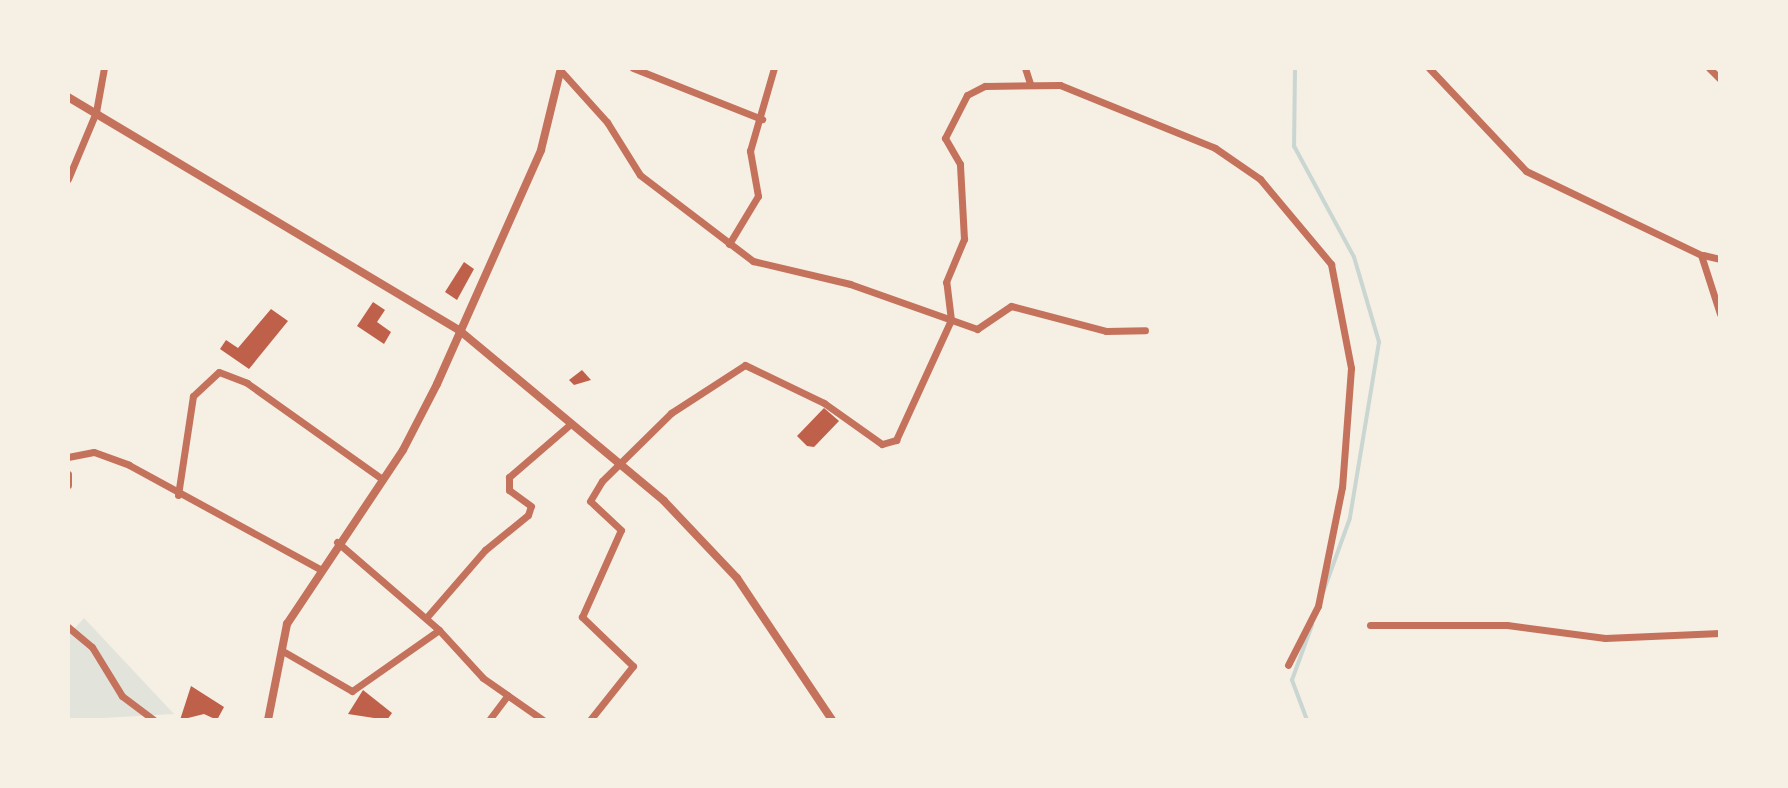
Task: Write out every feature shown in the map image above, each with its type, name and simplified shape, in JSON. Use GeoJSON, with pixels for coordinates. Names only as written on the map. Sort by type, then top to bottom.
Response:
{"type":"FeatureCollection","features":[{"type":"Feature","properties":{"kind":"street"},"geometry":{"type":"LineString","coordinates":[[68,179],[96,112],[104,68]]}},
{"type":"Feature","properties":{"kind":"street"},"geometry":{"type":"LineString","coordinates":[[633,68],[762,119]]}},
{"type":"Feature","properties":{"kind":"street"},"geometry":{"type":"LineString","coordinates":[[729,244],[758,196],[750,151],[762,119],[774,68]]}},
{"type":"Feature","properties":{"kind":"street"},"geometry":{"type":"LineString","coordinates":[[1025,68],[1030,83]]}},
{"type":"Feature","properties":{"kind":"street"},"geometry":{"type":"LineString","coordinates":[[1429,68],[1526,171],[1701,255],[1720,259]]}},
{"type":"Feature","properties":{"kind":"street"},"geometry":{"type":"LineString","coordinates":[[1709,68],[1720,79]]}},
{"type":"Feature","properties":{"kind":"street"},"geometry":{"type":"LineString","coordinates":[[561,70],[607,122],[640,175],[753,261],[980,329],[1011,306],[1106,331],[1145,330]]}},
{"type":"Feature","properties":{"kind":"street"},"geometry":{"type":"LineString","coordinates":[[268,720],[287,624],[337,542],[382,479],[459,330],[541,150],[561,70]]}},
{"type":"Feature","properties":{"kind":"street"},"geometry":{"type":"LineString","coordinates":[[590,720],[633,666],[582,617],[621,530],[590,501],[614,462],[671,413],[750,364],[889,444],[951,320],[946,282],[964,239],[960,164],[945,138],[972,89],[1030,83],[1086,94],[1215,148],[1260,179],[1331,264],[1351,357],[1342,487],[1318,606],[1288,665]]}},
{"type":"Feature","properties":{"kind":"street"},"geometry":{"type":"LineString","coordinates":[[68,97],[459,330],[568,426],[614,462],[737,578],[832,720]]}},
{"type":"Feature","properties":{"kind":"street"},"geometry":{"type":"LineString","coordinates":[[1701,255],[1720,314]]}},
{"type":"Feature","properties":{"kind":"street"},"geometry":{"type":"LineString","coordinates":[[178,495],[193,396],[219,372],[247,383],[382,479]]}},
{"type":"Feature","properties":{"kind":"street"},"geometry":{"type":"LineString","coordinates":[[426,618],[485,550],[528,515],[530,505],[509,490],[509,477],[568,426]]}},
{"type":"Feature","properties":{"kind":"street"},"geometry":{"type":"LineString","coordinates":[[68,457],[99,452],[320,569]]}},
{"type":"Feature","properties":{"kind":"street"},"geometry":{"type":"LineString","coordinates":[[68,474],[68,485]]}},
{"type":"Feature","properties":{"kind":"street"},"geometry":{"type":"LineString","coordinates":[[337,542],[426,618],[508,695],[543,720]]}},
{"type":"Feature","properties":{"kind":"street"},"geometry":{"type":"LineString","coordinates":[[1370,625],[1507,625],[1605,638],[1720,633]]}},
{"type":"Feature","properties":{"kind":"street"},"geometry":{"type":"LineString","coordinates":[[68,627],[92,647],[122,696],[154,720]]}},
{"type":"Feature","properties":{"kind":"street"},"geometry":{"type":"LineString","coordinates":[[281,650],[352,691],[439,630]]}},
{"type":"Feature","properties":{"kind":"street"},"geometry":{"type":"LineString","coordinates":[[489,720],[508,695]]}},
{"type":"Feature","properties":{"kind":"shaded area"},"geometry":{"type":"Polygon","coordinates":[[[84,618],[174,714],[68,720],[68,636],[84,618]]]}},
{"type":"Feature","properties":{"kind":"building"},"geometry":{"type":"Polygon","coordinates":[[[464,262],[474,269],[457,300],[445,292],[464,262]]]}},
{"type":"Feature","properties":{"kind":"building"},"geometry":{"type":"Polygon","coordinates":[[[373,302],[385,310],[377,322],[391,332],[384,344],[357,326],[373,302]]]}},
{"type":"Feature","properties":{"kind":"building"},"geometry":{"type":"Polygon","coordinates":[[[271,309],[288,321],[249,369],[220,349],[226,340],[238,348],[271,309]]]}},
{"type":"Feature","properties":{"kind":"building"},"geometry":{"type":"Polygon","coordinates":[[[582,370],[591,380],[574,385],[569,380],[582,370]]]}},
{"type":"Feature","properties":{"kind":"building"},"geometry":{"type":"Polygon","coordinates":[[[824,408],[839,421],[814,447],[807,446],[797,436],[824,408]]]}},
{"type":"Feature","properties":{"kind":"building"},"geometry":{"type":"Polygon","coordinates":[[[191,686],[224,707],[217,720],[204,714],[180,720],[191,686]]]}},
{"type":"Feature","properties":{"kind":"building"},"geometry":{"type":"Polygon","coordinates":[[[363,690],[392,713],[387,720],[348,714],[363,690]]]}},
{"type":"Feature","properties":{"kind":"waterway"},"geometry":{"type":"LineString","coordinates":[[1295,68],[1294,146],[1354,257],[1379,342],[1350,518],[1324,590]]}},
{"type":"Feature","properties":{"kind":"waterway"},"geometry":{"type":"LineString","coordinates":[[1307,720],[1292,680],[1312,625]]}}]}
